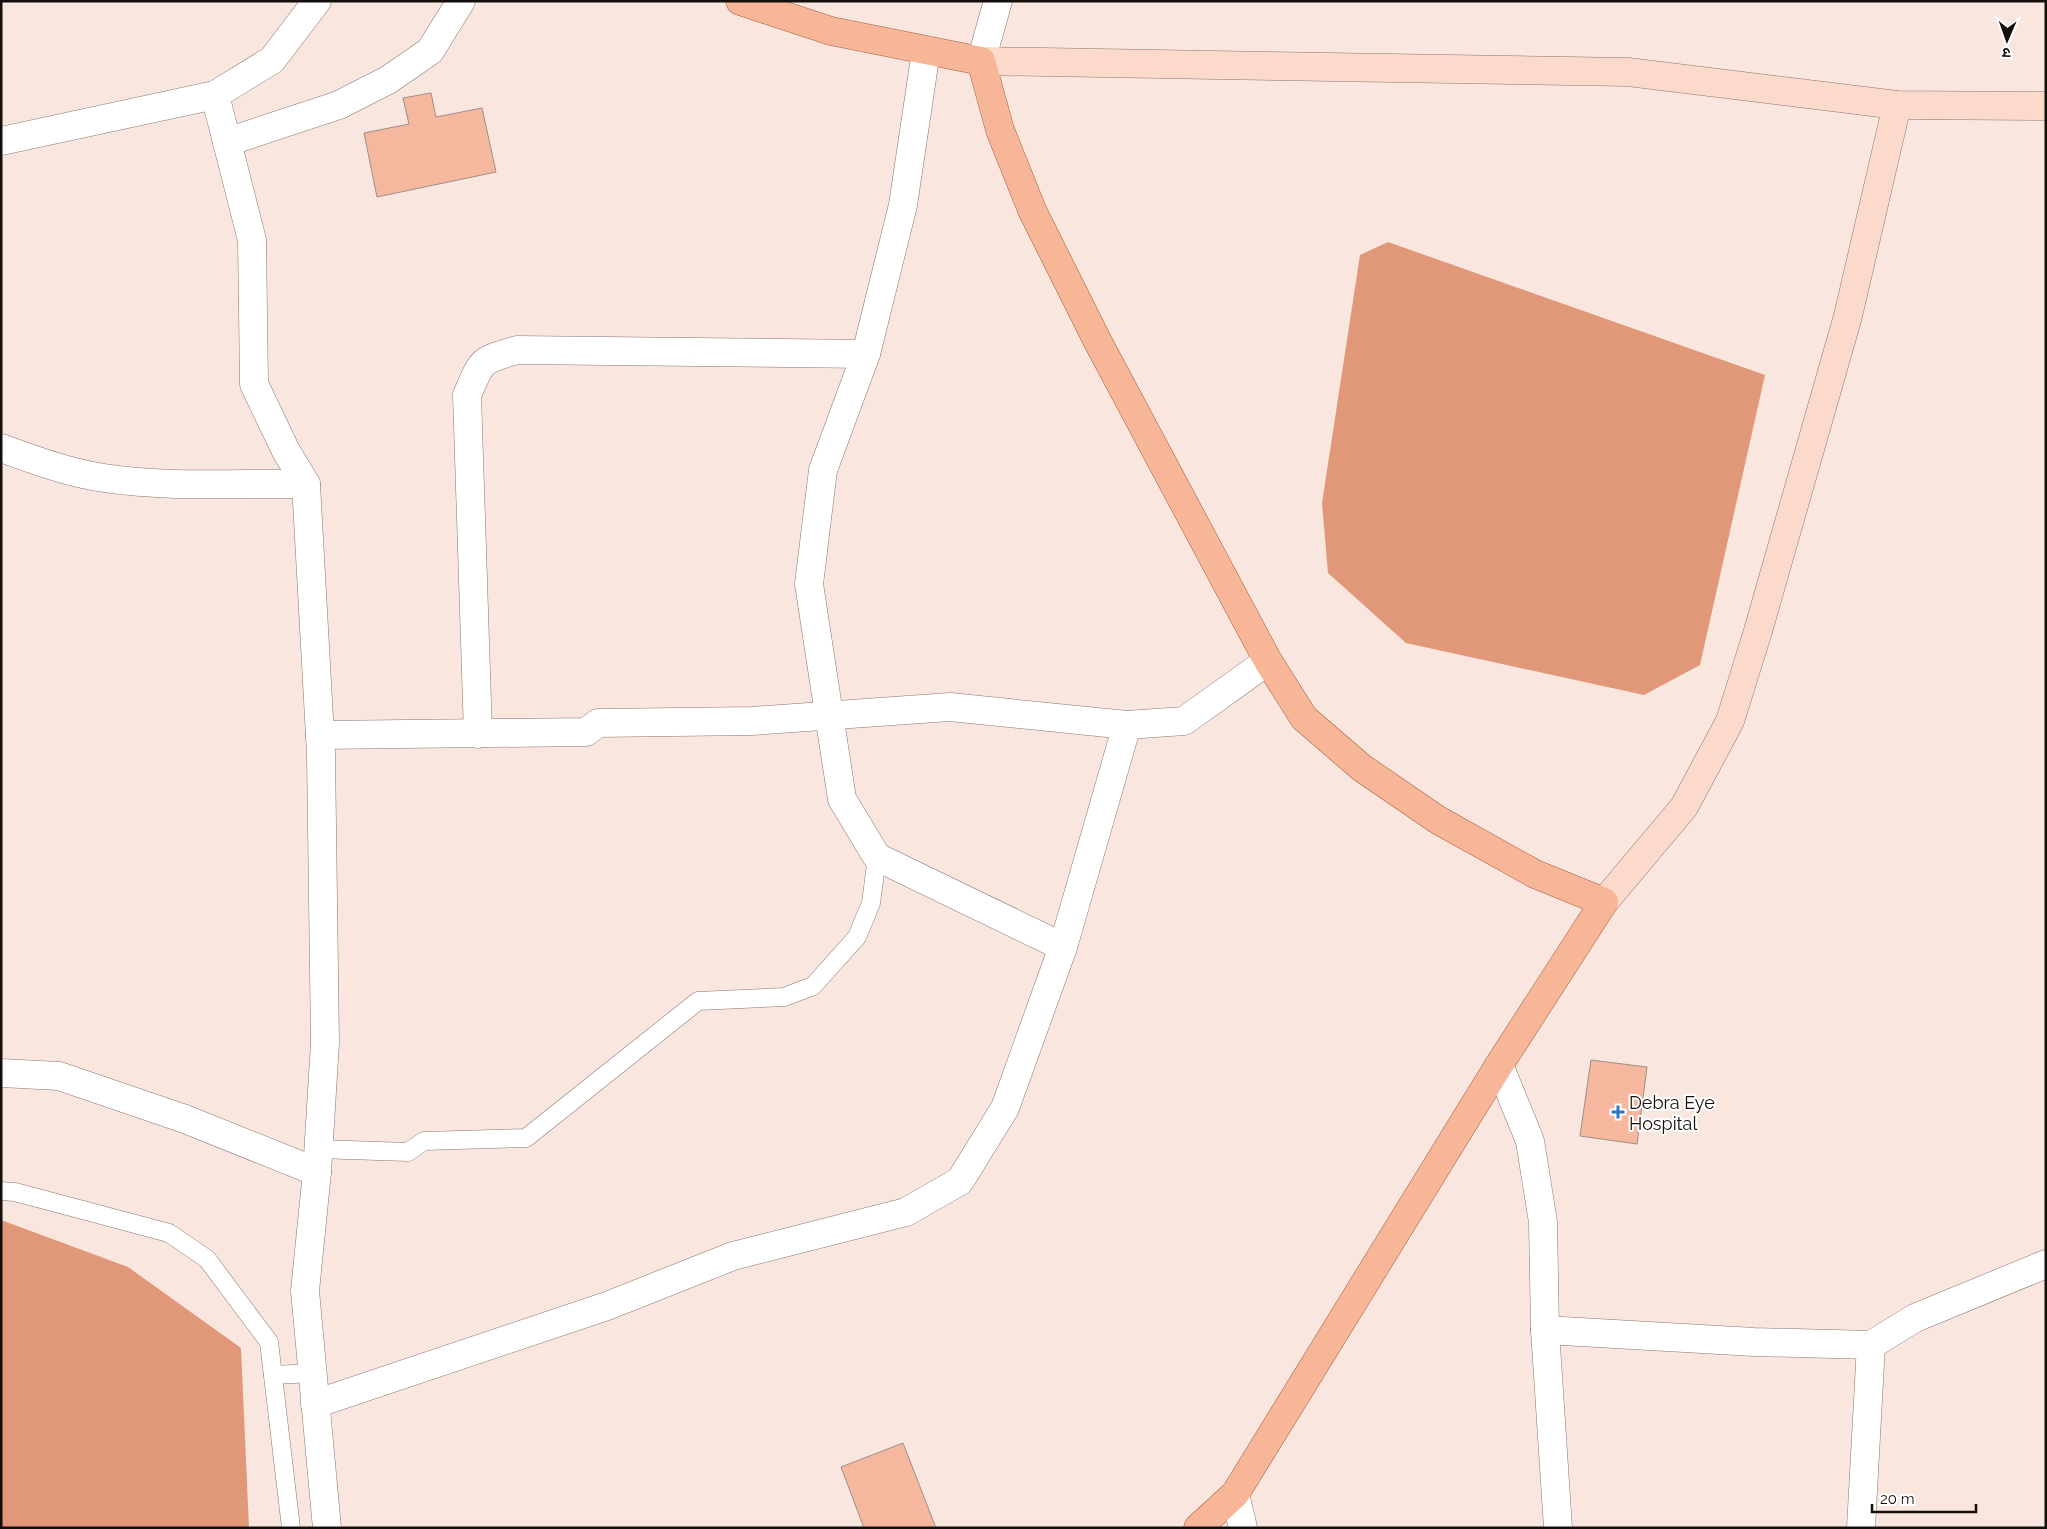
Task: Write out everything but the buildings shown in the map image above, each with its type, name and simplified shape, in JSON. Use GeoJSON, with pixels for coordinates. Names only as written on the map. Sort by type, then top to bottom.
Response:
{"type":"FeatureCollection","features":[{"type":"Feature","properties":{"kind":"main road"},"geometry":{"type":"LineString","coordinates":[[740,1],[831,31],[981,61],[1628,72],[1897,105],[2046,106]]}},
{"type":"Feature","properties":{"kind":"main road"},"geometry":{"type":"LineString","coordinates":[[981,61],[1000,130],[1032,210],[1098,342],[1268,661],[1304,718],[1362,768],[1438,820],[1536,874],[1604,902]]}},
{"type":"Feature","properties":{"kind":"main road"},"geometry":{"type":"LineString","coordinates":[[1198,1528],[1234,1494],[1499,1065],[1604,902],[1684,807],[1730,721],[1848,316],[1897,105]]}},
{"type":"Feature","properties":{"kind":"street"},"geometry":{"type":"LineString","coordinates":[[1,141],[215,95],[272,60],[317,1]]}},
{"type":"Feature","properties":{"kind":"street"},"geometry":{"type":"LineString","coordinates":[[227,142],[339,105],[388,80],[430,51],[461,1]]}},
{"type":"Feature","properties":{"kind":"street"},"geometry":{"type":"LineString","coordinates":[[981,61],[998,1]]}},
{"type":"Feature","properties":{"kind":"street"},"geometry":{"type":"LineString","coordinates":[[926,51],[903,205],[866,354],[823,470],[809,584],[842,799],[877,857],[1063,947]]}},
{"type":"Feature","properties":{"kind":"street"},"geometry":{"type":"LineString","coordinates":[[215,95],[252,240],[254,384],[286,451],[306,484],[320,735],[325,1043],[318,1160],[305,1291],[327,1528]]}},
{"type":"Feature","properties":{"kind":"street"},"geometry":{"type":"LineString","coordinates":[[478,734],[467,395],[479,367],[487,358],[517,350],[866,354]]}},
{"type":"Feature","properties":{"kind":"street"},"geometry":{"type":"LineString","coordinates":[[1,448],[34,460],[103,478],[156,483],[306,484]]}},
{"type":"Feature","properties":{"kind":"street"},"geometry":{"type":"LineString","coordinates":[[320,735],[586,732],[598,723],[752,720],[950,707],[1127,725],[1184,721],[1268,661]]}},
{"type":"Feature","properties":{"kind":"street"},"geometry":{"type":"LineString","coordinates":[[315,1404],[606,1306],[733,1256],[906,1212],[960,1181],[1005,1108],[1063,947],[1127,725]]}},
{"type":"Feature","properties":{"kind":"street"},"geometry":{"type":"LineString","coordinates":[[1499,1065],[1530,1141],[1543,1222],[1545,1330],[1558,1528]]}},
{"type":"Feature","properties":{"kind":"street"},"geometry":{"type":"LineString","coordinates":[[1,1073],[59,1076],[185,1119],[318,1160]]}},
{"type":"Feature","properties":{"kind":"street"},"geometry":{"type":"LineString","coordinates":[[1545,1330],[1754,1342],[1871,1346],[1915,1318],[2046,1264]]}},
{"type":"Feature","properties":{"kind":"street"},"geometry":{"type":"LineString","coordinates":[[1861,1528],[1871,1346]]}},
{"type":"Feature","properties":{"kind":"street"},"geometry":{"type":"LineString","coordinates":[[1234,1494],[1243,1528]]}},
{"type":"Feature","properties":{"kind":"lane"},"geometry":{"type":"LineString","coordinates":[[318,1160],[408,1152],[424,1141],[526,1138],[698,1001],[784,997],[813,986],[857,937],[871,903],[877,857]]}},
{"type":"Feature","properties":{"kind":"lane"},"geometry":{"type":"LineString","coordinates":[[1,1191],[15,1192],[169,1233],[206,1259],[269,1342],[291,1528]]}},
{"type":"Feature","properties":{"kind":"lane"},"geometry":{"type":"LineString","coordinates":[[273,1375],[312,1373]]}},
{"type":"Feature","properties":{"kind":"shaded area"},"geometry":{"type":"Polygon","coordinates":[[[1388,242],[1765,375],[1700,665],[1644,695],[1406,643],[1328,573],[1322,503],[1360,255],[1388,242]]]}},
{"type":"Feature","properties":{"kind":"shaded area"},"geometry":{"type":"Polygon","coordinates":[[[1,1220],[128,1267],[241,1348],[249,1528],[1,1528],[1,1220]]]}},
{"type":"Feature","properties":{"kind":"place","name":"Debra Eye Hospital"},"geometry":{"type":"Point","coordinates":[1618,1112]}}]}
